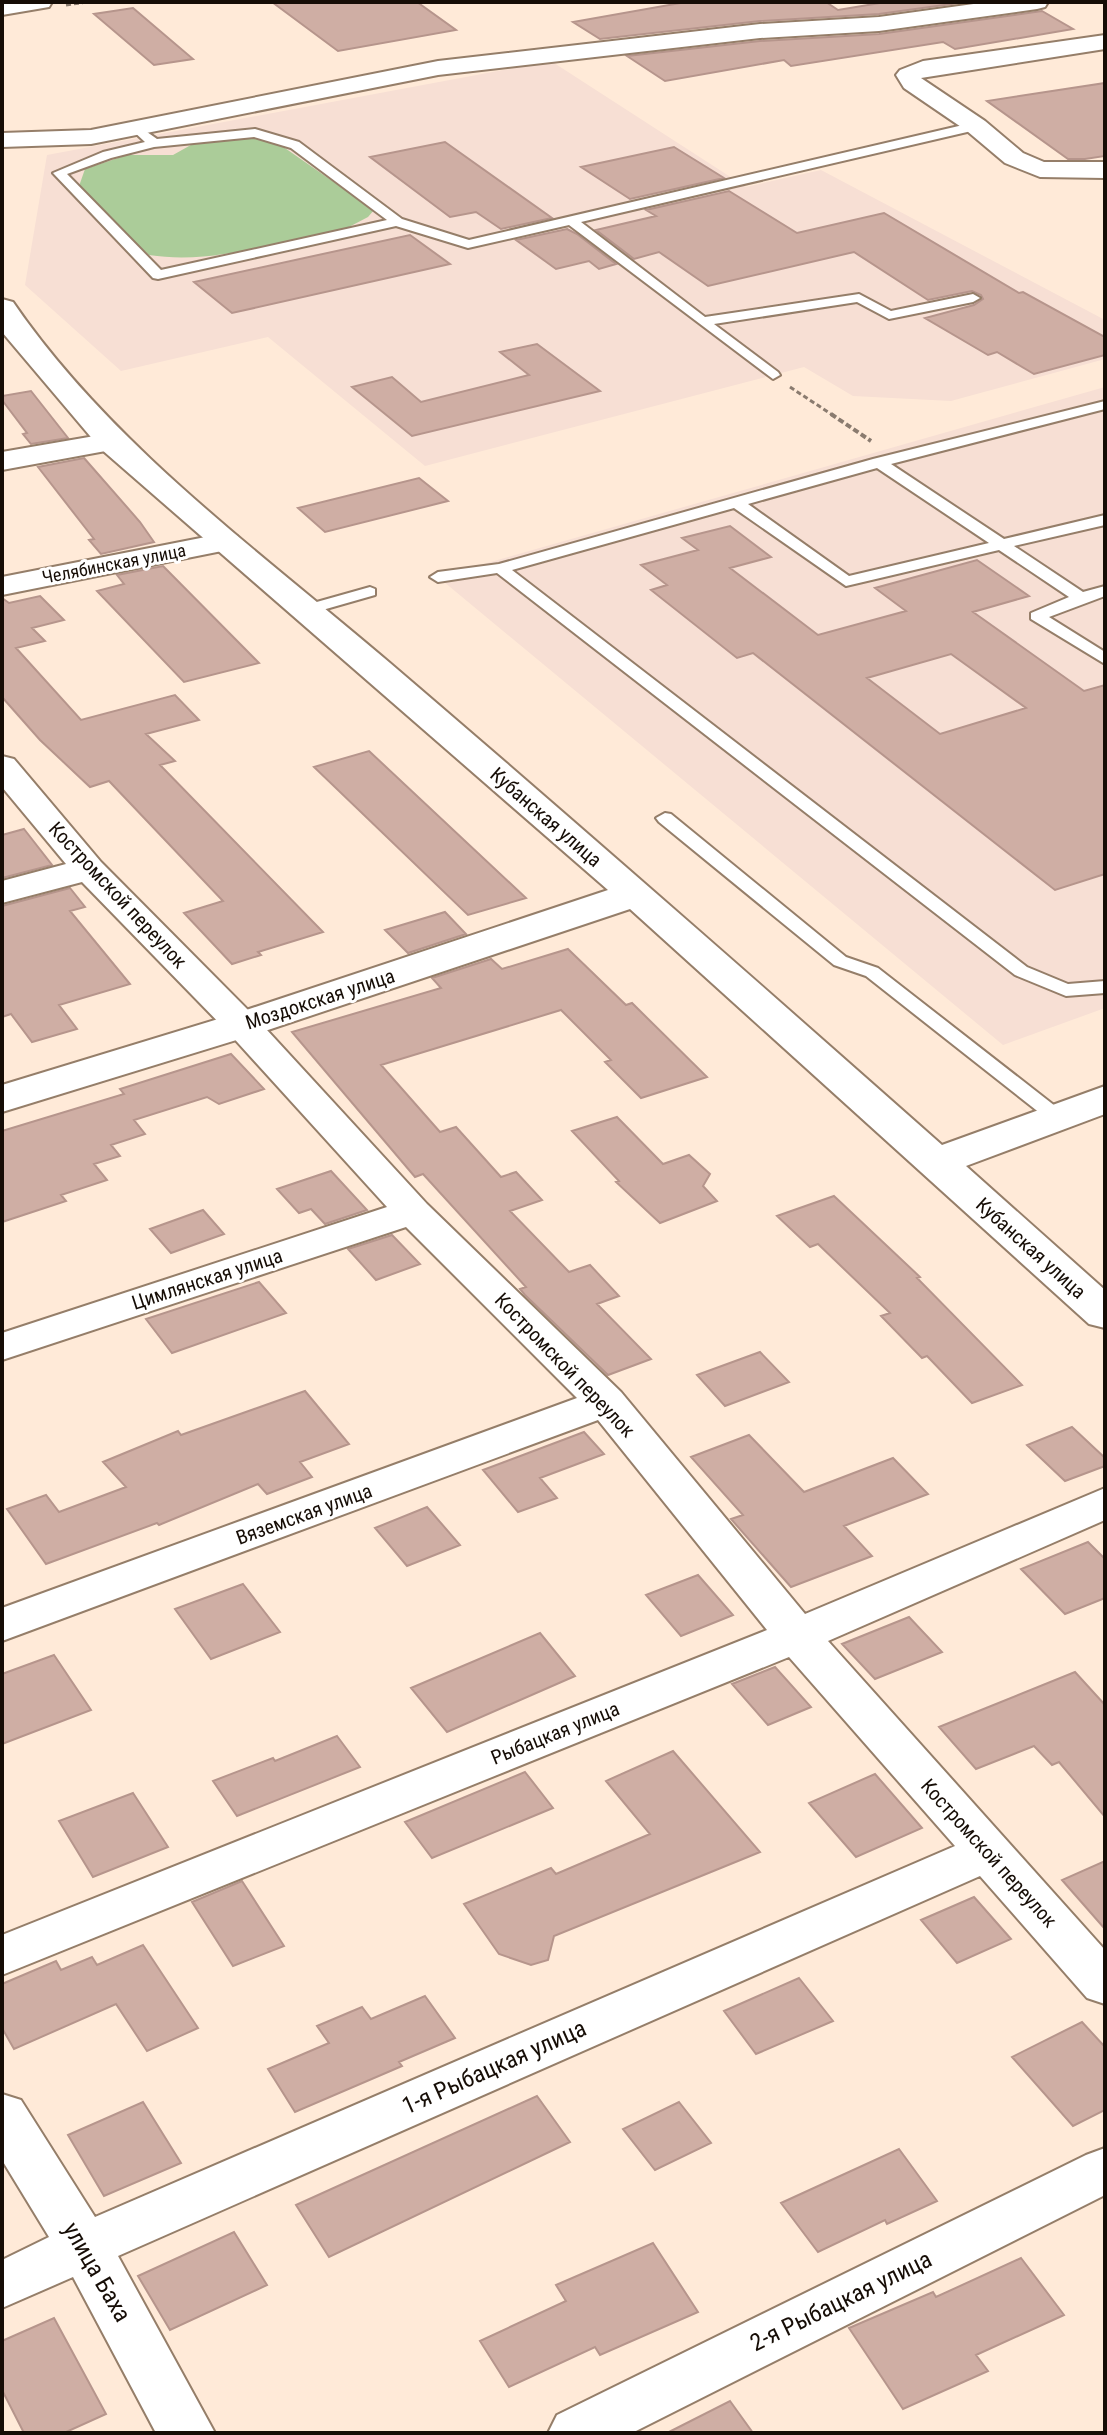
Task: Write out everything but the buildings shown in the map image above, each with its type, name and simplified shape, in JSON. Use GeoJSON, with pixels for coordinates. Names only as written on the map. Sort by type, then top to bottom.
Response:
{"type":"FeatureCollection","features":[{"type":"Feature","properties":{"kind":"main road"},"geometry":{"type":"LineString","coordinates":[[2,8],[40,2]]}},
{"type":"Feature","properties":{"kind":"main road","name":"Кубанская улица"},"geometry":{"type":"LineString","coordinates":[[2,308],[15,329],[112,442],[636,894],[1105,1314]]}},
{"type":"Feature","properties":{"kind":"main road","name":"Моздокская улица"},"geometry":{"type":"LineString","coordinates":[[2,1099],[242,1025],[636,894]]}},
{"type":"Feature","properties":{"kind":"main road"},"geometry":{"type":"LineString","coordinates":[[935,1163],[1105,1099]]}},
{"type":"Feature","properties":{"kind":"street"},"geometry":{"type":"LineString","coordinates":[[2,140],[146,136],[438,68],[760,31],[879,24],[1037,2]]}},
{"type":"Feature","properties":{"kind":"street"},"geometry":{"type":"LineString","coordinates":[[1105,42],[923,68],[908,75],[912,83],[976,126],[1014,158],[1040,169],[1105,170]]}},
{"type":"Feature","properties":{"kind":"street"},"geometry":{"type":"LineString","coordinates":[[2,461],[112,442]]}},
{"type":"Feature","properties":{"kind":"street","name":"Челябинская улица"},"geometry":{"type":"LineString","coordinates":[[2,586],[226,542]]}},
{"type":"Feature","properties":{"kind":"street","name":"Костромской переулок"},"geometry":{"type":"LineString","coordinates":[[2,766],[89,869],[242,1025],[413,1212],[606,1402],[797,1636],[1105,1984]]}},
{"type":"Feature","properties":{"kind":"street"},"geometry":{"type":"LineString","coordinates":[[2,892],[89,869]]}},
{"type":"Feature","properties":{"kind":"street","name":"Цимлянская улица"},"geometry":{"type":"LineString","coordinates":[[2,1347],[413,1212]]}},
{"type":"Feature","properties":{"kind":"street","name":"Вяземская улица"},"geometry":{"type":"LineString","coordinates":[[2,1625],[606,1402]]}},
{"type":"Feature","properties":{"kind":"street","name":"Рыбацкая улица"},"geometry":{"type":"LineString","coordinates":[[2,1956],[797,1636],[1105,1503]]}},
{"type":"Feature","properties":{"kind":"street","name":"1-я Рыбацкая улица"},"geometry":{"type":"LineString","coordinates":[[2,2285],[84,2246],[988,1852]]}},
{"type":"Feature","properties":{"kind":"street","name":"улица Баха"},"geometry":{"type":"LineString","coordinates":[[2,2115],[84,2246],[186,2433]]}},
{"type":"Feature","properties":{"kind":"street","name":"2-я Рыбацкая улица"},"geometry":{"type":"LineString","coordinates":[[577,2433],[1105,2170]]}},
{"type":"Feature","properties":{"kind":"lane"},"geometry":{"type":"LineString","coordinates":[[397,222],[158,275],[59,173],[146,136],[255,133],[295,145],[397,222],[468,244],[976,126]]}},
{"type":"Feature","properties":{"kind":"lane"},"geometry":{"type":"LineString","coordinates":[[571,221],[773,375]]}},
{"type":"Feature","properties":{"kind":"lane"},"geometry":{"type":"LineString","coordinates":[[704,321],[859,298],[889,315],[973,298]]}},
{"type":"Feature","properties":{"kind":"lane"},"geometry":{"type":"LineString","coordinates":[[438,577],[500,568],[878,462],[1105,405]]}},
{"type":"Feature","properties":{"kind":"lane"},"geometry":{"type":"LineString","coordinates":[[878,462],[1081,598]]}},
{"type":"Feature","properties":{"kind":"lane"},"geometry":{"type":"LineString","coordinates":[[736,502],[846,581],[1105,520]]}},
{"type":"Feature","properties":{"kind":"lane"},"geometry":{"type":"LineString","coordinates":[[500,568],[1021,971],[1066,990],[1105,987]]}},
{"type":"Feature","properties":{"kind":"lane"},"geometry":{"type":"LineString","coordinates":[[1105,591],[1037,616],[1105,659]]}},
{"type":"Feature","properties":{"kind":"lane"},"geometry":{"type":"LineString","coordinates":[[305,610],[370,592]]}},
{"type":"Feature","properties":{"kind":"lane"},"geometry":{"type":"LineString","coordinates":[[665,818],[840,961],[872,972],[1057,1117]]}},
{"type":"Feature","properties":{"kind":"path"},"geometry":{"type":"LineString","coordinates":[[773,375],[896,458]]}},
{"type":"Feature","properties":{"kind":"shaded area"},"geometry":{"type":"Polygon","coordinates":[[[551,61],[746,187],[821,170],[1105,320],[1105,359],[951,401],[853,396],[804,367],[425,466],[268,337],[121,371],[25,285],[47,155],[551,61]]]}},
{"type":"Feature","properties":{"kind":"shaded area"},"geometry":{"type":"Polygon","coordinates":[[[1105,387],[1105,1008],[1003,1045],[438,577],[1105,387]]]}},
{"type":"Feature","properties":{"kind":"green space"},"geometry":{"type":"Polygon","coordinates":[[[256,138],[282,146],[374,210],[368,217],[347,228],[248,250],[174,257],[149,255],[78,189],[85,169],[127,155],[173,155],[198,141],[256,138]]]}}]}
